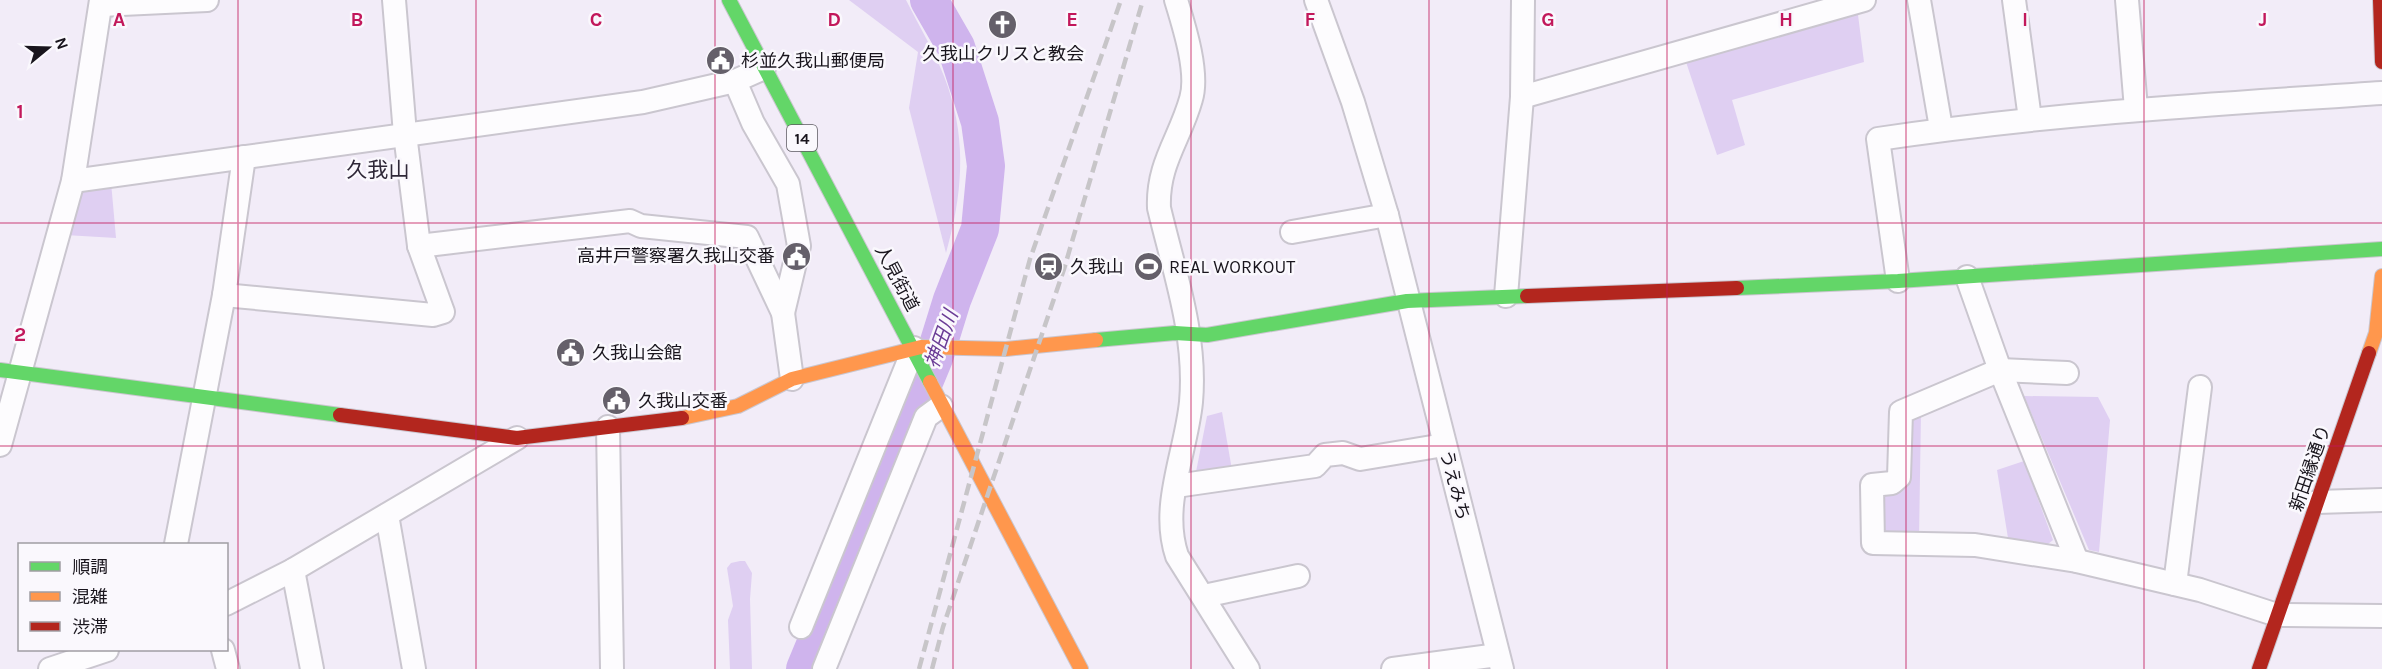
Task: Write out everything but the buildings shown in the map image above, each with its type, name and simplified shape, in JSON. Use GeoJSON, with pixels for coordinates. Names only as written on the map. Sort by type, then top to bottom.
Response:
{"type":"FeatureCollection","features":[{"type":"Feature","properties":{"kind":"street"},"geometry":{"type":"LineString","coordinates":[[0,445],[11,371],[73,181],[101,2],[207,0]]}},
{"type":"Feature","properties":{"kind":"street"},"geometry":{"type":"LineString","coordinates":[[224,295],[433,315],[443,312],[419,246],[405,134],[394,0]]}},
{"type":"Feature","properties":{"kind":"street","name":"人見街道"},"geometry":{"type":"LineString","coordinates":[[729,0],[918,351],[937,397],[1081,669]]}},
{"type":"Feature","properties":{"kind":"street"},"geometry":{"type":"LineString","coordinates":[[1176,0],[1186,36],[1192,97],[1163,165],[1158,190],[1158,208],[1189,335],[1191,402],[1170,520],[1171,540],[1177,556],[1248,669]]}},
{"type":"Feature","properties":{"kind":"street"},"geometry":{"type":"LineString","coordinates":[[1316,0],[1328,0]]}},
{"type":"Feature","properties":{"kind":"street","name":"うえみち"},"geometry":{"type":"LineString","coordinates":[[1316,0],[1353,102],[1387,215],[1500,662]]}},
{"type":"Feature","properties":{"kind":"street"},"geometry":{"type":"LineString","coordinates":[[1506,296],[1522,97],[1523,0]]}},
{"type":"Feature","properties":{"kind":"street"},"geometry":{"type":"LineString","coordinates":[[1522,97],[1839,3],[1864,0]]}},
{"type":"Feature","properties":{"kind":"street"},"geometry":{"type":"LineString","coordinates":[[1919,0],[1941,128]]}},
{"type":"Feature","properties":{"kind":"street"},"geometry":{"type":"LineString","coordinates":[[2014,0],[2030,119]]}},
{"type":"Feature","properties":{"kind":"street"},"geometry":{"type":"LineString","coordinates":[[2127,0],[2136,109]]}},
{"type":"Feature","properties":{"kind":"street"},"geometry":{"type":"LineString","coordinates":[[2380,0],[2382,62]]}},
{"type":"Feature","properties":{"kind":"street"},"geometry":{"type":"LineString","coordinates":[[73,181],[643,102],[735,81],[764,68]]}},
{"type":"Feature","properties":{"kind":"street"},"geometry":{"type":"LineString","coordinates":[[735,81],[753,123],[788,184],[799,246],[783,313]]}},
{"type":"Feature","properties":{"kind":"street"},"geometry":{"type":"LineString","coordinates":[[1898,281],[1878,139],[1941,128],[2136,109],[2382,93]]}},
{"type":"Feature","properties":{"kind":"street"},"geometry":{"type":"LineString","coordinates":[[176,543],[224,295],[244,157]]}},
{"type":"Feature","properties":{"kind":"street"},"geometry":{"type":"LineString","coordinates":[[1292,232],[1387,215]]}},
{"type":"Feature","properties":{"kind":"street"},"geometry":{"type":"LineString","coordinates":[[419,246],[630,221],[641,226],[747,237],[783,313],[792,379]]}},
{"type":"Feature","properties":{"kind":"street"},"geometry":{"type":"LineString","coordinates":[[11,371],[517,438],[711,414],[738,406],[792,379],[957,344],[1006,349],[1175,333],[1206,335],[1407,301],[1898,281],[2382,249]]}},
{"type":"Feature","properties":{"kind":"street","name":"新田縁通り"},"geometry":{"type":"LineString","coordinates":[[2259,669],[2379,333],[2382,276]]}},
{"type":"Feature","properties":{"kind":"street"},"geometry":{"type":"LineString","coordinates":[[1967,277],[2000,370],[2077,561]]}},
{"type":"Feature","properties":{"kind":"street"},"geometry":{"type":"LineString","coordinates":[[801,627],[918,351]]}},
{"type":"Feature","properties":{"kind":"street"},"geometry":{"type":"LineString","coordinates":[[2067,373],[2000,370],[1901,412],[1899,477],[1892,483],[1872,485],[1874,543],[1975,545],[2077,561],[2175,584],[2277,615],[2382,616]]}},
{"type":"Feature","properties":{"kind":"street"},"geometry":{"type":"LineString","coordinates":[[2175,584],[2200,387]]}},
{"type":"Feature","properties":{"kind":"street"},"geometry":{"type":"LineString","coordinates":[[824,669],[926,417],[937,397]]}},
{"type":"Feature","properties":{"kind":"street"},"geometry":{"type":"LineString","coordinates":[[608,427],[612,669]]}},
{"type":"Feature","properties":{"kind":"street"},"geometry":{"type":"LineString","coordinates":[[228,603],[293,570],[517,438]]}},
{"type":"Feature","properties":{"kind":"street"},"geometry":{"type":"LineString","coordinates":[[1176,486],[1315,466],[1325,456],[1343,453],[1360,459],[1444,445]]}},
{"type":"Feature","properties":{"kind":"street"},"geometry":{"type":"LineString","coordinates":[[2317,502],[2382,500]]}},
{"type":"Feature","properties":{"kind":"street"},"geometry":{"type":"LineString","coordinates":[[387,515],[414,669]]}},
{"type":"Feature","properties":{"kind":"street"},"geometry":{"type":"LineString","coordinates":[[293,570],[312,669]]}},
{"type":"Feature","properties":{"kind":"street"},"geometry":{"type":"LineString","coordinates":[[1204,596],[1298,576]]}},
{"type":"Feature","properties":{"kind":"street"},"geometry":{"type":"LineString","coordinates":[[50,669],[104,651]]}},
{"type":"Feature","properties":{"kind":"street"},"geometry":{"type":"LineString","coordinates":[[223,651],[228,669]]}},
{"type":"Feature","properties":{"kind":"street"},"geometry":{"type":"LineString","coordinates":[[1393,669],[1500,662]]}},
{"type":"Feature","properties":{"kind":"shaded area"},"geometry":{"type":"Polygon","coordinates":[[[849,0],[906,0],[944,76],[954,108],[960,150],[959,190],[946,253],[909,108],[918,52],[849,0]]]}},
{"type":"Feature","properties":{"kind":"shaded area"},"geometry":{"type":"Polygon","coordinates":[[[1857,7],[1864,62],[1732,100],[1745,145],[1717,155],[1684,56],[1857,7]]]}},
{"type":"Feature","properties":{"kind":"shaded area"},"geometry":{"type":"Polygon","coordinates":[[[111,182],[116,238],[65,235],[77,186],[111,182]]]}},
{"type":"Feature","properties":{"kind":"shaded area"},"geometry":{"type":"Polygon","coordinates":[[[2024,396],[2098,397],[2110,420],[2099,552],[2089,550],[2024,396]]]}},
{"type":"Feature","properties":{"kind":"shaded area"},"geometry":{"type":"Polygon","coordinates":[[[1222,412],[1232,470],[1195,477],[1207,416],[1222,412]]]}},
{"type":"Feature","properties":{"kind":"shaded area"},"geometry":{"type":"Polygon","coordinates":[[[1921,412],[1919,539],[1887,537],[1880,530],[1881,496],[1903,488],[1908,478],[1908,421],[1921,412]]]}},
{"type":"Feature","properties":{"kind":"shaded area"},"geometry":{"type":"Polygon","coordinates":[[[2024,461],[2053,540],[2048,544],[2008,538],[1997,470],[2024,461]]]}},
{"type":"Feature","properties":{"kind":"shaded area"},"geometry":{"type":"Polygon","coordinates":[[[745,561],[752,573],[750,599],[752,669],[730,669],[728,620],[733,606],[727,568],[731,563],[745,561]]]}},
{"type":"Feature","properties":{"kind":"waterway","name":"神田川"},"geometry":{"type":"LineString","coordinates":[[805,669],[934,358],[952,300],[980,229],[986,166],[980,122],[956,47],[929,0]]}},
{"type":"Feature","properties":{"kind":"railway"},"geometry":{"type":"LineString","coordinates":[[919,669],[1030,259],[1121,0]]}},
{"type":"Feature","properties":{"kind":"railway"},"geometry":{"type":"LineString","coordinates":[[932,669],[943,627],[1064,269],[1143,0]]}},
{"type":"Feature","properties":{"kind":"traffic: fast"},"geometry":{"type":"LineString","coordinates":[[729,0],[930,382]]}},
{"type":"Feature","properties":{"kind":"traffic: fast"},"geometry":{"type":"LineString","coordinates":[[1737,288],[1898,281],[2382,249]]}},
{"type":"Feature","properties":{"kind":"traffic: fast"},"geometry":{"type":"LineString","coordinates":[[1096,340],[1175,333],[1207,335],[1407,301],[1527,296]]}},
{"type":"Feature","properties":{"kind":"traffic: fast"},"geometry":{"type":"LineString","coordinates":[[0,370],[340,415]]}},
{"type":"Feature","properties":{"kind":"traffic: slow"},"geometry":{"type":"LineString","coordinates":[[2369,353],[2376,333],[2382,276]]}},
{"type":"Feature","properties":{"kind":"traffic: slow"},"geometry":{"type":"LineString","coordinates":[[682,418],[738,406],[792,379],[921,347],[1006,349],[1096,340]]}},
{"type":"Feature","properties":{"kind":"traffic: slow"},"geometry":{"type":"LineString","coordinates":[[930,382],[1081,669]]}},
{"type":"Feature","properties":{"kind":"traffic: jam"},"geometry":{"type":"LineString","coordinates":[[2380,0],[2382,62]]}},
{"type":"Feature","properties":{"kind":"traffic: jam"},"geometry":{"type":"LineString","coordinates":[[1527,296],[1737,288]]}},
{"type":"Feature","properties":{"kind":"traffic: jam"},"geometry":{"type":"LineString","coordinates":[[2259,669],[2369,353]]}},
{"type":"Feature","properties":{"kind":"traffic: jam"},"geometry":{"type":"LineString","coordinates":[[340,415],[517,438],[682,418]]}},
{"type":"Feature","properties":{"kind":"place","name":"久我山クリスと教会"},"geometry":{"type":"Point","coordinates":[1003,25]}},
{"type":"Feature","properties":{"kind":"place","name":"杉並久我山郵便局"},"geometry":{"type":"Point","coordinates":[720,61]}},
{"type":"Feature","properties":{"kind":"place","name":"高井戸警察署久我山交番"},"geometry":{"type":"Point","coordinates":[796,256]}},
{"type":"Feature","properties":{"kind":"place","name":"久我山"},"geometry":{"type":"Point","coordinates":[1049,267]}},
{"type":"Feature","properties":{"kind":"place","name":"REAL WORKOUT"},"geometry":{"type":"Point","coordinates":[1148,267]}},
{"type":"Feature","properties":{"kind":"place","name":"久我山会館"},"geometry":{"type":"Point","coordinates":[571,353]}},
{"type":"Feature","properties":{"kind":"place","name":"久我山交番"},"geometry":{"type":"Point","coordinates":[617,401]}},
{"type":"Feature","properties":{"kind":"district","name":"久我山"},"geometry":{"type":"Point","coordinates":[378,170]}}]}
